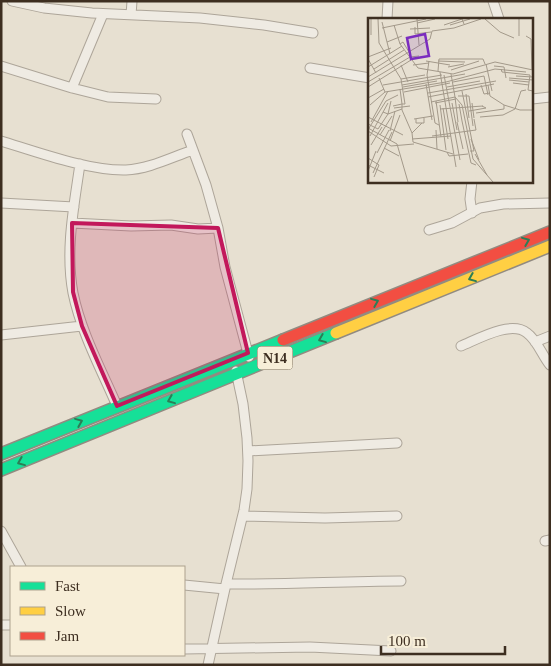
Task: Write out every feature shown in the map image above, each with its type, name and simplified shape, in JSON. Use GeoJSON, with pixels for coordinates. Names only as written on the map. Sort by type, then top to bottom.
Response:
{"type":"FeatureCollection","features":[{"type":"Feature","properties":{"kind":"main road","name":"N14"},"geometry":{"type":"LineString","coordinates":[[1,454],[550,232]]}},
{"type":"Feature","properties":{"kind":"main road","name":"N14"},"geometry":{"type":"LineString","coordinates":[[1,470],[550,246]]}},
{"type":"Feature","properties":{"kind":"main road"},"geometry":{"type":"LineString","coordinates":[[495,254],[500,266]]}},
{"type":"Feature","properties":{"kind":"street"},"geometry":{"type":"LineString","coordinates":[[12,1],[44,8],[103,14],[200,18],[264,24],[314,33]]}},
{"type":"Feature","properties":{"kind":"street"},"geometry":{"type":"LineString","coordinates":[[131,15],[132,1]]}},
{"type":"Feature","properties":{"kind":"street"},"geometry":{"type":"LineString","coordinates":[[387,18],[388,1]]}},
{"type":"Feature","properties":{"kind":"street"},"geometry":{"type":"LineString","coordinates":[[493,1],[499,18]]}},
{"type":"Feature","properties":{"kind":"street"},"geometry":{"type":"LineString","coordinates":[[72,88],[103,14]]}},
{"type":"Feature","properties":{"kind":"street"},"geometry":{"type":"LineString","coordinates":[[1,66],[108,97],[156,99]]}},
{"type":"Feature","properties":{"kind":"street"},"geometry":{"type":"LineString","coordinates":[[310,68],[368,78]]}},
{"type":"Feature","properties":{"kind":"street"},"geometry":{"type":"LineString","coordinates":[[534,99],[550,97]]}},
{"type":"Feature","properties":{"kind":"street"},"geometry":{"type":"LineString","coordinates":[[187,134],[206,185],[218,228],[225,267],[252,367]]}},
{"type":"Feature","properties":{"kind":"street"},"geometry":{"type":"LineString","coordinates":[[1,141],[80,164],[126,170],[141,168],[193,150]]}},
{"type":"Feature","properties":{"kind":"street"},"geometry":{"type":"LineString","coordinates":[[80,164],[72,223],[70,255],[73,292],[82,326],[117,406]]}},
{"type":"Feature","properties":{"kind":"street"},"geometry":{"type":"LineString","coordinates":[[472,182],[470,199],[472,213]]}},
{"type":"Feature","properties":{"kind":"street"},"geometry":{"type":"LineString","coordinates":[[1,203],[74,207]]}},
{"type":"Feature","properties":{"kind":"street"},"geometry":{"type":"LineString","coordinates":[[430,230],[452,223],[480,208],[502,204],[550,203]]}},
{"type":"Feature","properties":{"kind":"street"},"geometry":{"type":"LineString","coordinates":[[72,223],[131,226],[171,224],[198,230],[218,228]]}},
{"type":"Feature","properties":{"kind":"street"},"geometry":{"type":"LineString","coordinates":[[1,335],[82,326]]}},
{"type":"Feature","properties":{"kind":"street"},"geometry":{"type":"LineString","coordinates":[[461,346],[510,327],[528,333],[550,365]]}},
{"type":"Feature","properties":{"kind":"street"},"geometry":{"type":"LineString","coordinates":[[535,342],[550,336]]}},
{"type":"Feature","properties":{"kind":"street"},"geometry":{"type":"LineString","coordinates":[[208,665],[243,516],[247,488],[248,451],[243,404],[237,373],[231,360]]}},
{"type":"Feature","properties":{"kind":"street"},"geometry":{"type":"LineString","coordinates":[[248,451],[397,443]]}},
{"type":"Feature","properties":{"kind":"street"},"geometry":{"type":"LineString","coordinates":[[243,516],[325,518],[397,516]]}},
{"type":"Feature","properties":{"kind":"street"},"geometry":{"type":"LineString","coordinates":[[1,531],[21,566]]}},
{"type":"Feature","properties":{"kind":"street"},"geometry":{"type":"LineString","coordinates":[[185,585],[225,587],[336,581],[401,581]]}},
{"type":"Feature","properties":{"kind":"street"},"geometry":{"type":"LineString","coordinates":[[185,649],[310,647],[391,651]]}},
{"type":"Feature","properties":{"kind":"highlighted area"},"geometry":{"type":"Polygon","coordinates":[[[72,223],[218,228],[248,353],[117,406],[82,326],[73,292],[72,223]]]}},
{"type":"Feature","properties":{"kind":"traffic: fast"},"geometry":{"type":"LineString","coordinates":[[1,470],[336,333]]}},
{"type":"Feature","properties":{"kind":"traffic: fast"},"geometry":{"type":"LineString","coordinates":[[1,454],[283,340]]}},
{"type":"Feature","properties":{"kind":"traffic: slow"},"geometry":{"type":"LineString","coordinates":[[336,333],[550,246]]}},
{"type":"Feature","properties":{"kind":"traffic: jam"},"geometry":{"type":"LineString","coordinates":[[283,340],[550,232]]}}]}
